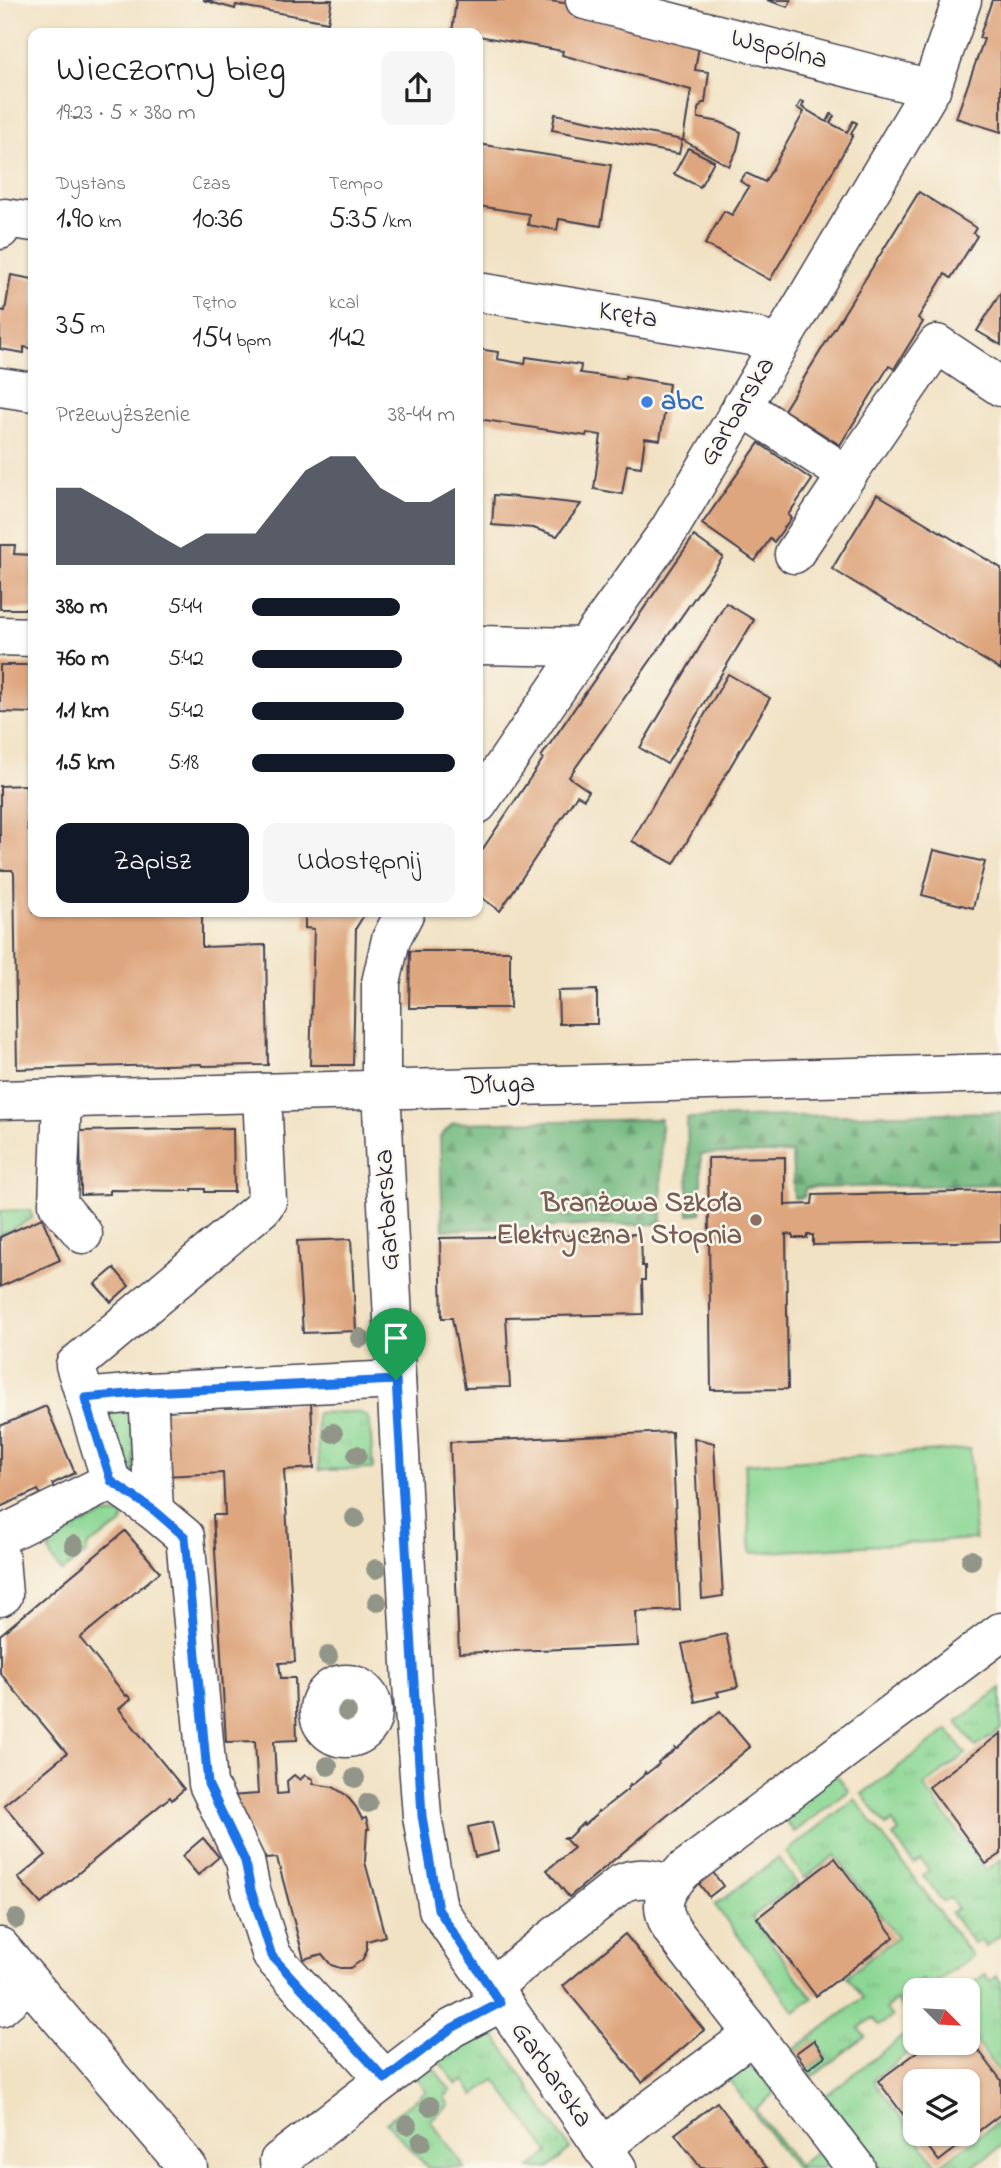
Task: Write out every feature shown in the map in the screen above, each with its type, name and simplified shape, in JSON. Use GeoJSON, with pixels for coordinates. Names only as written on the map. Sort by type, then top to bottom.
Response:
{"type":"FeatureCollection","features":[{"type":"Feature","properties":{"kind":"street","name":"Wspólna"},"geometry":{"type":"LineString","coordinates":[[585,0],[931,89]]}},
{"type":"Feature","properties":{"kind":"street","name":"Garbarska"},"geometry":{"type":"LineString","coordinates":[[483,797],[669,530],[931,89],[962,0]]}},
{"type":"Feature","properties":{"kind":"street","name":"Kręta"},"geometry":{"type":"LineString","coordinates":[[483,293],[757,337],[776,348]]}},
{"type":"Feature","properties":{"kind":"street"},"geometry":{"type":"LineString","coordinates":[[794,554],[937,344],[1001,387]]}},
{"type":"Feature","properties":{"kind":"street"},"geometry":{"type":"LineString","coordinates":[[0,387],[28,391]]}},
{"type":"Feature","properties":{"kind":"street"},"geometry":{"type":"LineString","coordinates":[[742,405],[847,475]]}},
{"type":"Feature","properties":{"kind":"street"},"geometry":{"type":"LineString","coordinates":[[0,636],[28,637]]}},
{"type":"Feature","properties":{"kind":"street"},"geometry":{"type":"LineString","coordinates":[[483,645],[585,647]]}},
{"type":"Feature","properties":{"kind":"street","name":"Garbarska"},"geometry":{"type":"LineString","coordinates":[[402,917],[391,939],[381,983],[381,1089],[396,1380],[384,1690],[422,1816],[438,1909],[609,2158]]}},
{"type":"Feature","properties":{"kind":"street","name":"Długa"},"geometry":{"type":"LineString","coordinates":[[0,1100],[1001,1073]]}},
{"type":"Feature","properties":{"kind":"street"},"geometry":{"type":"LineString","coordinates":[[262,1093],[267,1201],[258,1214],[75,1365],[111,1481],[155,1511],[185,1537],[208,1784],[245,1861],[251,1890],[272,1956],[385,2079]]}},
{"type":"Feature","properties":{"kind":"street"},"geometry":{"type":"LineString","coordinates":[[62,1098],[58,1204],[83,1234]]}},
{"type":"Feature","properties":{"kind":"street"},"geometry":{"type":"LineString","coordinates":[[85,1398],[148,1392],[396,1380]]}},
{"type":"Feature","properties":{"kind":"street"},"geometry":{"type":"LineString","coordinates":[[148,1392],[155,1511]]}},
{"type":"Feature","properties":{"kind":"street"},"geometry":{"type":"LineString","coordinates":[[0,1536],[111,1481]]}},
{"type":"Feature","properties":{"kind":"street"},"geometry":{"type":"LineString","coordinates":[[0,1558],[3,1595],[0,1597]]}},
{"type":"Feature","properties":{"kind":"street"},"geometry":{"type":"LineString","coordinates":[[856,2168],[672,1930],[665,1919],[665,1895],[683,1871],[1001,1632]]}},
{"type":"Feature","properties":{"kind":"street"},"geometry":{"type":"LineString","coordinates":[[279,2161],[495,1995],[622,1883],[632,1878],[643,1878],[671,1884]]}},
{"type":"Feature","properties":{"kind":"street"},"geometry":{"type":"LineString","coordinates":[[0,1947],[188,2168]]}},
{"type":"Feature","properties":{"kind":"street"},"geometry":{"type":"LineString","coordinates":[[0,2007],[29,1982]]}},
{"type":"Feature","properties":{"kind":"street"},"geometry":{"type":"LineString","coordinates":[[609,2158],[639,2118],[753,2034]]}},
{"type":"Feature","properties":{"kind":"green space"},"geometry":{"type":"Polygon","coordinates":[[[1001,1112],[1001,1184],[805,1188],[804,1197],[794,1198],[792,1153],[701,1154],[701,1213],[689,1214],[687,1118],[1001,1112]]]}},
{"type":"Feature","properties":{"kind":"green space"},"geometry":{"type":"Polygon","coordinates":[[[661,1119],[662,1221],[656,1224],[443,1230],[440,1137],[453,1123],[661,1119]]]}},
{"type":"Feature","properties":{"kind":"green space"},"geometry":{"type":"Polygon","coordinates":[[[30,1210],[33,1218],[0,1235],[0,1211],[30,1210]]]}},
{"type":"Feature","properties":{"kind":"green space"},"geometry":{"type":"Polygon","coordinates":[[[124,1409],[134,1416],[134,1473],[129,1474],[109,1413],[124,1409]]]}},
{"type":"Feature","properties":{"kind":"green space"},"geometry":{"type":"Polygon","coordinates":[[[358,1412],[370,1422],[373,1469],[319,1470],[316,1413],[358,1412]]]}},
{"type":"Feature","properties":{"kind":"green space"},"geometry":{"type":"Polygon","coordinates":[[[970,1449],[975,1539],[751,1553],[745,1464],[970,1449]]]}},
{"type":"Feature","properties":{"kind":"green space"},"geometry":{"type":"Polygon","coordinates":[[[124,1514],[122,1524],[88,1546],[85,1554],[62,1572],[50,1554],[52,1540],[104,1515],[124,1514]]]}},
{"type":"Feature","properties":{"kind":"green space"},"geometry":{"type":"Polygon","coordinates":[[[1001,1688],[1001,1729],[976,1747],[957,1722],[1001,1688]]]}},
{"type":"Feature","properties":{"kind":"green space"},"geometry":{"type":"Polygon","coordinates":[[[346,1693],[358,1699],[364,1711],[358,1723],[346,1729],[334,1723],[328,1711],[334,1699],[346,1693]]]}},
{"type":"Feature","properties":{"kind":"green space"},"geometry":{"type":"Polygon","coordinates":[[[948,1730],[966,1754],[924,1786],[986,1870],[1001,1859],[1001,1935],[986,1946],[981,1940],[974,1944],[951,1913],[958,1908],[950,1898],[943,1902],[923,1876],[929,1871],[921,1860],[914,1864],[893,1836],[899,1831],[892,1821],[886,1826],[862,1794],[948,1730]]]}},
{"type":"Feature","properties":{"kind":"green space"},"geometry":{"type":"Polygon","coordinates":[[[835,1773],[849,1791],[794,1832],[781,1814],[835,1773]]]}},
{"type":"Feature","properties":{"kind":"green space"},"geometry":{"type":"Polygon","coordinates":[[[855,1799],[972,1956],[942,1978],[903,1978],[903,2008],[896,2000],[886,2009],[892,2017],[879,2026],[873,2018],[859,2028],[865,2036],[812,2077],[807,2070],[825,2056],[814,2041],[795,2054],[792,2051],[863,1998],[847,1976],[897,1937],[835,1855],[805,1878],[786,1852],[855,1799]]]}},
{"type":"Feature","properties":{"kind":"green space"},"geometry":{"type":"Polygon","coordinates":[[[778,1858],[797,1883],[752,1917],[813,1998],[795,2012],[715,1905],[778,1858]]]}},
{"type":"Feature","properties":{"kind":"green space"},"geometry":{"type":"Polygon","coordinates":[[[985,1974],[990,1981],[997,1976],[1001,1982],[1001,2075],[980,2047],[980,1978],[985,1974]]]}},
{"type":"Feature","properties":{"kind":"green space"},"geometry":{"type":"Polygon","coordinates":[[[483,2027],[493,2032],[570,2149],[550,2168],[530,2168],[549,2153],[495,2080],[474,2095],[464,2080],[457,2085],[435,2056],[483,2027]]]}},
{"type":"Feature","properties":{"kind":"green space"},"geometry":{"type":"Polygon","coordinates":[[[903,2036],[905,2055],[873,2080],[903,2120],[903,2146],[923,2146],[938,2166],[965,2146],[980,2146],[980,2135],[1001,2119],[1001,2146],[971,2168],[879,2168],[825,2096],[903,2036]]]}},
{"type":"Feature","properties":{"kind":"green space"},"geometry":{"type":"Polygon","coordinates":[[[428,2061],[451,2091],[444,2097],[449,2105],[430,2120],[465,2168],[428,2168],[386,2122],[426,2092],[413,2071],[428,2061]]]}},
{"type":"Feature","properties":{"kind":"green space"},"geometry":{"type":"Polygon","coordinates":[[[742,2065],[758,2070],[776,2092],[755,2109],[798,2166],[820,2149],[830,2163],[822,2168],[795,2168],[724,2073],[742,2065]]]}},
{"type":"Feature","properties":{"kind":"building"},"geometry":{"type":"Polygon","coordinates":[[[203,0],[332,0],[328,22],[236,5],[235,9],[203,0]]]}},
{"type":"Feature","properties":{"kind":"building"},"geometry":{"type":"Polygon","coordinates":[[[456,0],[543,0],[571,4],[700,40],[695,70],[709,72],[705,103],[698,109],[698,118],[720,122],[741,132],[737,150],[729,166],[683,140],[691,90],[562,55],[563,51],[483,37],[483,28],[453,28],[456,0]]]}},
{"type":"Feature","properties":{"kind":"building"},"geometry":{"type":"Polygon","coordinates":[[[767,0],[791,0],[788,7],[767,0]]]}},
{"type":"Feature","properties":{"kind":"building"},"geometry":{"type":"Polygon","coordinates":[[[992,0],[1001,0],[1001,132],[956,118],[984,39],[979,38],[992,0]]]}},
{"type":"Feature","properties":{"kind":"building"},"geometry":{"type":"Polygon","coordinates":[[[801,101],[804,102],[802,107],[827,122],[831,114],[834,116],[830,123],[847,132],[853,121],[857,123],[812,209],[770,280],[705,244],[724,211],[732,215],[749,187],[740,181],[746,173],[765,182],[804,112],[797,108],[801,101]]]}},
{"type":"Feature","properties":{"kind":"building"},"geometry":{"type":"Polygon","coordinates":[[[555,114],[682,140],[679,154],[552,130],[555,114]]]}},
{"type":"Feature","properties":{"kind":"building"},"geometry":{"type":"Polygon","coordinates":[[[483,145],[611,165],[601,226],[559,219],[557,230],[528,225],[529,214],[483,207],[483,145]]]}},
{"type":"Feature","properties":{"kind":"building"},"geometry":{"type":"Polygon","coordinates":[[[688,148],[714,161],[700,187],[674,174],[688,148]]]}},
{"type":"Feature","properties":{"kind":"building"},"geometry":{"type":"Polygon","coordinates":[[[919,192],[976,228],[973,233],[977,236],[951,278],[945,274],[918,318],[923,322],[894,369],[889,366],[840,445],[784,410],[919,192]]]}},
{"type":"Feature","properties":{"kind":"building"},"geometry":{"type":"Polygon","coordinates":[[[11,275],[28,278],[28,348],[24,347],[24,353],[0,349],[0,310],[5,311],[11,275]]]}},
{"type":"Feature","properties":{"kind":"building"},"geometry":{"type":"Polygon","coordinates":[[[1001,292],[1001,345],[977,331],[1001,292]]]}},
{"type":"Feature","properties":{"kind":"building"},"geometry":{"type":"Polygon","coordinates":[[[483,350],[498,352],[497,359],[525,364],[526,357],[581,365],[580,373],[625,379],[625,376],[669,384],[660,440],[645,438],[641,467],[627,465],[622,494],[594,489],[601,435],[587,433],[586,436],[483,420],[483,350]]]}},
{"type":"Feature","properties":{"kind":"building"},"geometry":{"type":"Polygon","coordinates":[[[759,443],[812,480],[788,515],[791,518],[774,542],[770,539],[755,561],[702,524],[759,443]]]}},
{"type":"Feature","properties":{"kind":"building"},"geometry":{"type":"Polygon","coordinates":[[[877,494],[1001,568],[1001,670],[832,569],[877,494]]]}},
{"type":"Feature","properties":{"kind":"building"},"geometry":{"type":"Polygon","coordinates":[[[494,495],[581,504],[557,536],[533,528],[492,525],[494,495]]]}},
{"type":"Feature","properties":{"kind":"building"},"geometry":{"type":"Polygon","coordinates":[[[694,536],[723,557],[569,777],[589,791],[584,799],[577,795],[500,911],[483,899],[483,849],[543,759],[541,757],[694,536]]]}},
{"type":"Feature","properties":{"kind":"building"},"geometry":{"type":"Polygon","coordinates":[[[0,545],[15,545],[14,554],[28,555],[28,609],[0,609],[0,545]]]}},
{"type":"Feature","properties":{"kind":"building"},"geometry":{"type":"Polygon","coordinates":[[[726,603],[754,620],[667,764],[640,748],[726,603]]]}},
{"type":"Feature","properties":{"kind":"building"},"geometry":{"type":"Polygon","coordinates":[[[0,665],[28,665],[28,713],[0,712],[0,665]]]}},
{"type":"Feature","properties":{"kind":"building"},"geometry":{"type":"Polygon","coordinates":[[[728,674],[770,698],[674,864],[632,841],[728,674]]]}},
{"type":"Feature","properties":{"kind":"building"},"geometry":{"type":"Polygon","coordinates":[[[26,785],[28,917],[202,917],[202,947],[266,945],[268,1065],[17,1069],[14,873],[12,870],[0,870],[0,786],[26,785]]]}},
{"type":"Feature","properties":{"kind":"building"},"geometry":{"type":"Polygon","coordinates":[[[934,850],[985,862],[973,908],[922,895],[934,850]]]}},
{"type":"Feature","properties":{"kind":"building"},"geometry":{"type":"Polygon","coordinates":[[[305,917],[363,917],[356,928],[353,1065],[310,1065],[314,929],[305,928],[305,917]]]}},
{"type":"Feature","properties":{"kind":"building"},"geometry":{"type":"Polygon","coordinates":[[[410,951],[510,951],[510,1008],[409,1008],[410,951]]]}},
{"type":"Feature","properties":{"kind":"building"},"geometry":{"type":"Polygon","coordinates":[[[597,990],[597,1024],[559,1024],[558,991],[597,990]]]}},
{"type":"Feature","properties":{"kind":"building"},"geometry":{"type":"Polygon","coordinates":[[[233,1128],[234,1192],[205,1192],[205,1189],[110,1190],[110,1194],[81,1195],[80,1131],[233,1128]]]}},
{"type":"Feature","properties":{"kind":"building"},"geometry":{"type":"Polygon","coordinates":[[[785,1157],[785,1205],[812,1204],[813,1195],[1001,1191],[1001,1241],[813,1245],[813,1235],[793,1238],[793,1235],[786,1234],[788,1389],[711,1390],[708,1158],[785,1157]]]}},
{"type":"Feature","properties":{"kind":"building"},"geometry":{"type":"Polygon","coordinates":[[[42,1218],[60,1260],[0,1287],[0,1237],[42,1218]]]}},
{"type":"Feature","properties":{"kind":"building"},"geometry":{"type":"Polygon","coordinates":[[[641,1234],[642,1266],[645,1266],[645,1280],[642,1280],[643,1314],[506,1317],[510,1387],[465,1388],[452,1318],[442,1318],[440,1238],[641,1234]]]}},
{"type":"Feature","properties":{"kind":"building"},"geometry":{"type":"Polygon","coordinates":[[[351,1239],[356,1331],[303,1333],[297,1241],[351,1239]]]}},
{"type":"Feature","properties":{"kind":"building"},"geometry":{"type":"Polygon","coordinates":[[[114,1268],[129,1286],[111,1302],[95,1284],[114,1268]]]}},
{"type":"Feature","properties":{"kind":"building"},"geometry":{"type":"Polygon","coordinates":[[[311,1403],[314,1468],[284,1470],[295,1662],[279,1663],[281,1678],[295,1678],[297,1740],[274,1741],[277,1794],[288,1793],[287,1781],[294,1775],[300,1780],[305,1775],[313,1779],[313,1784],[333,1787],[346,1795],[362,1819],[366,1818],[369,1829],[365,1862],[385,1936],[367,1941],[367,1951],[362,1960],[350,1968],[331,1965],[322,1954],[304,1959],[277,1858],[266,1859],[229,1796],[258,1794],[255,1741],[226,1742],[213,1515],[225,1515],[223,1473],[164,1476],[161,1411],[311,1403]]]}},
{"type":"Feature","properties":{"kind":"building"},"geometry":{"type":"Polygon","coordinates":[[[46,1406],[75,1473],[52,1484],[55,1490],[41,1496],[38,1490],[0,1507],[0,1426],[46,1406]]]}},
{"type":"Feature","properties":{"kind":"building"},"geometry":{"type":"Polygon","coordinates":[[[672,1432],[680,1610],[636,1612],[638,1646],[459,1653],[450,1442],[672,1432]]]}},
{"type":"Feature","properties":{"kind":"building"},"geometry":{"type":"Polygon","coordinates":[[[694,1438],[714,1443],[723,1596],[702,1599],[694,1438]]]}},
{"type":"Feature","properties":{"kind":"building"},"geometry":{"type":"Polygon","coordinates":[[[125,1531],[160,1572],[80,1638],[131,1699],[119,1709],[184,1789],[172,1800],[170,1797],[41,1904],[18,1878],[46,1855],[4,1805],[67,1753],[0,1673],[0,1635],[125,1531]]]}},
{"type":"Feature","properties":{"kind":"building"},"geometry":{"type":"Polygon","coordinates":[[[726,1634],[738,1687],[717,1692],[719,1696],[695,1702],[682,1644],[726,1634]]]}},
{"type":"Feature","properties":{"kind":"building"},"geometry":{"type":"Polygon","coordinates":[[[720,1711],[750,1747],[569,1897],[547,1870],[574,1848],[564,1838],[568,1838],[645,1772],[646,1774],[659,1764],[658,1762],[720,1711]]]}},
{"type":"Feature","properties":{"kind":"building"},"geometry":{"type":"Polygon","coordinates":[[[1001,1733],[1001,1854],[986,1864],[929,1787],[1001,1733]]]}},
{"type":"Feature","properties":{"kind":"building"},"geometry":{"type":"Polygon","coordinates":[[[492,1822],[499,1851],[475,1857],[468,1827],[492,1822]]]}},
{"type":"Feature","properties":{"kind":"building"},"geometry":{"type":"Polygon","coordinates":[[[203,1838],[219,1857],[198,1875],[182,1856],[203,1838]]]}},
{"type":"Feature","properties":{"kind":"building"},"geometry":{"type":"Polygon","coordinates":[[[835,1858],[894,1937],[816,1996],[757,1918],[835,1858]]]}},
{"type":"Feature","properties":{"kind":"building"},"geometry":{"type":"Polygon","coordinates":[[[709,1867],[723,1886],[709,1897],[695,1878],[709,1867]]]}},
{"type":"Feature","properties":{"kind":"building"},"geometry":{"type":"Polygon","coordinates":[[[625,1934],[704,2030],[642,2082],[563,1986],[625,1934]]]}},
{"type":"Feature","properties":{"kind":"building"},"geometry":{"type":"Polygon","coordinates":[[[814,2040],[825,2056],[808,2069],[796,2053],[814,2040]]]}},
{"type":"Feature","properties":{"kind":"building"},"geometry":{"type":"Polygon","coordinates":[[[980,2052],[1001,2080],[1001,2114],[980,2130],[980,2069],[903,2069],[903,2114],[878,2081],[913,2055],[980,2055],[980,2052]]]}},
{"type":"Feature","properties":{"kind":"building"},"geometry":{"type":"Polygon","coordinates":[[[717,2102],[767,2168],[701,2168],[675,2134],[717,2102]]]}},
{"type":"Feature","properties":{"kind":"building"},"geometry":{"type":"Polygon","coordinates":[[[927,2146],[959,2146],[939,2161],[927,2146]]]}},
{"type":"Feature","properties":{"kind":"place","name":"abc"},"geometry":{"type":"Point","coordinates":[647,402]}},
{"type":"Feature","properties":{"kind":"place","name":"Branżowa Szkoła Elektryczna I Stopnia"},"geometry":{"type":"Point","coordinates":[756,1220]}},
{"type":"Feature","properties":{"kind":"route"},"geometry":{"type":"LineString","coordinates":[[396,1380],[422,1816],[438,1909],[500,2003],[452,2028],[385,2079],[272,1956],[251,1890],[245,1861],[208,1784],[185,1537],[155,1511],[111,1481],[85,1398],[148,1392],[396,1380]]}}]}
